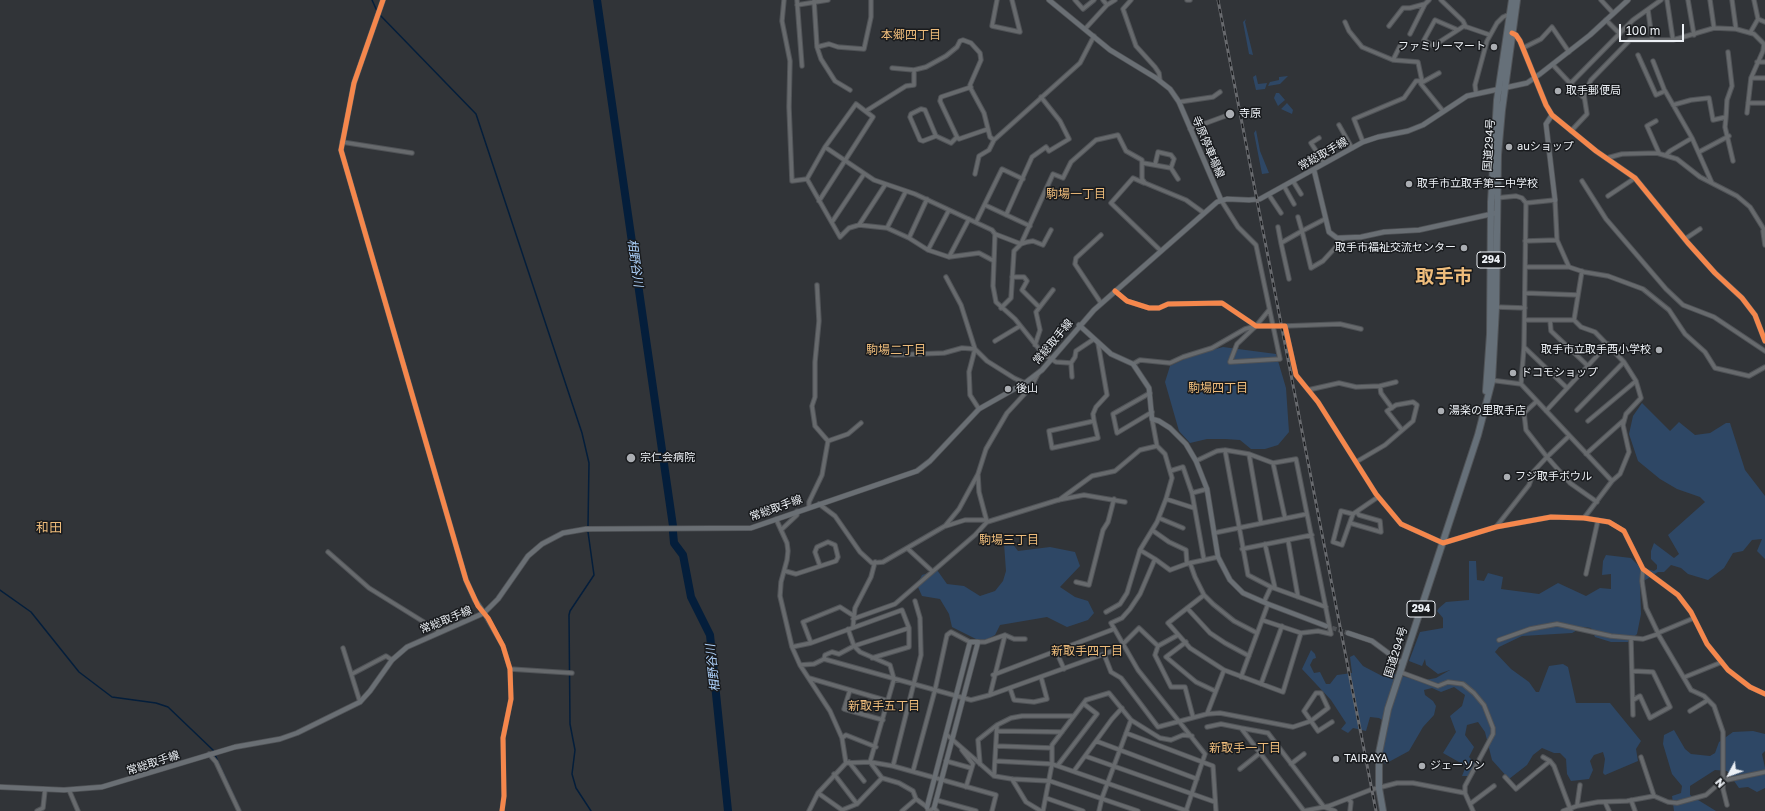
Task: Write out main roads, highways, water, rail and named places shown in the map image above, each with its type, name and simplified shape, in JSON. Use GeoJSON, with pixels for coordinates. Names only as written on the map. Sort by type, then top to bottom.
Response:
{"type":"FeatureCollection","features":[{"type":"Feature","properties":{"kind":"highway","name":"国道294号"},"geometry":{"type":"LineString","coordinates":[[1493,214],[1496,198],[1501,90],[1512,33],[1512,0]]}},
{"type":"Feature","properties":{"kind":"highway","name":"国道294号"},"geometry":{"type":"LineString","coordinates":[[1384,811],[1379,788],[1379,753],[1384,726],[1400,672],[1478,435],[1490,380],[1493,306],[1493,214],[1501,90],[1512,14],[1517,0]]}},
{"type":"Feature","properties":{"kind":"waterway"},"geometry":{"type":"LineString","coordinates":[[372,0],[377,11]]}},
{"type":"Feature","properties":{"kind":"waterway","name":"相野谷川"},"geometry":{"type":"LineString","coordinates":[[597,0],[673,526]]}},
{"type":"Feature","properties":{"kind":"waterway"},"geometry":{"type":"LineString","coordinates":[[379,14],[476,114],[582,433],[589,463],[588,526]]}},
{"type":"Feature","properties":{"kind":"waterway"},"geometry":{"type":"LineString","coordinates":[[588,532],[594,575],[570,611],[569,615],[570,724],[575,750],[572,774],[576,788],[591,811]]}},
{"type":"Feature","properties":{"kind":"waterway","name":"相野谷川"},"geometry":{"type":"LineString","coordinates":[[673,532],[674,543],[683,555],[691,597],[710,635],[728,811]]}},
{"type":"Feature","properties":{"kind":"waterway"},"geometry":{"type":"LineString","coordinates":[[0,590],[31,612],[79,672],[112,697],[156,703],[168,707],[214,751]]}},
{"type":"Feature","properties":{"kind":"waterway"},"geometry":{"type":"LineString","coordinates":[[215,755],[241,811]]}},
{"type":"Feature","properties":{"kind":"tunnel"},"geometry":{"type":"LineString","coordinates":[[1326,626],[1348,633]]}},
{"type":"Feature","properties":{"kind":"railway"},"geometry":{"type":"LineString","coordinates":[[1218,0],[1376,811]]}},
{"type":"Feature","properties":{"kind":"place","name":"ファミリーマート"},"geometry":{"type":"Point","coordinates":[1494,47]}},
{"type":"Feature","properties":{"kind":"place","name":"取手郵便局"},"geometry":{"type":"Point","coordinates":[1558,91]}},
{"type":"Feature","properties":{"kind":"place","name":"寺原"},"geometry":{"type":"Point","coordinates":[1230,114]}},
{"type":"Feature","properties":{"kind":"place","name":"auショップ"},"geometry":{"type":"Point","coordinates":[1509,147]}},
{"type":"Feature","properties":{"kind":"place","name":"取手市立取手第二中学校"},"geometry":{"type":"Point","coordinates":[1409,184]}},
{"type":"Feature","properties":{"kind":"place","name":"取手市福祉交流センター"},"geometry":{"type":"Point","coordinates":[1464,248]}},
{"type":"Feature","properties":{"kind":"place","name":"取手市立取手西小学校"},"geometry":{"type":"Point","coordinates":[1659,350]}},
{"type":"Feature","properties":{"kind":"place","name":"ドコモショップ"},"geometry":{"type":"Point","coordinates":[1513,373]}},
{"type":"Feature","properties":{"kind":"place","name":"後山"},"geometry":{"type":"Point","coordinates":[1008,389]}},
{"type":"Feature","properties":{"kind":"place","name":"湯楽の里取手店"},"geometry":{"type":"Point","coordinates":[1441,411]}},
{"type":"Feature","properties":{"kind":"place","name":"宗仁会病院"},"geometry":{"type":"Point","coordinates":[631,458]}},
{"type":"Feature","properties":{"kind":"place","name":"フジ取手ボウル"},"geometry":{"type":"Point","coordinates":[1507,477]}},
{"type":"Feature","properties":{"kind":"place","name":"TAIRAYA"},"geometry":{"type":"Point","coordinates":[1336,759]}},
{"type":"Feature","properties":{"kind":"place","name":"ジェーソン"},"geometry":{"type":"Point","coordinates":[1422,766]}},
{"type":"Feature","properties":{"kind":"district","name":"本郷四丁目"},"geometry":{"type":"Point","coordinates":[911,35]}},
{"type":"Feature","properties":{"kind":"district","name":"駒場一丁目"},"geometry":{"type":"Point","coordinates":[1076,194]}},
{"type":"Feature","properties":{"kind":"district","name":"取手市"},"geometry":{"type":"Point","coordinates":[1444,277]}},
{"type":"Feature","properties":{"kind":"district","name":"駒場二丁目"},"geometry":{"type":"Point","coordinates":[896,350]}},
{"type":"Feature","properties":{"kind":"district","name":"駒場四丁目"},"geometry":{"type":"Point","coordinates":[1218,388]}},
{"type":"Feature","properties":{"kind":"district","name":"和田"},"geometry":{"type":"Point","coordinates":[49,528]}},
{"type":"Feature","properties":{"kind":"district","name":"駒場三丁目"},"geometry":{"type":"Point","coordinates":[1009,540]}},
{"type":"Feature","properties":{"kind":"district","name":"新取手四丁目"},"geometry":{"type":"Point","coordinates":[1087,651]}},
{"type":"Feature","properties":{"kind":"district","name":"新取手五丁目"},"geometry":{"type":"Point","coordinates":[884,706]}},
{"type":"Feature","properties":{"kind":"district","name":"新取手一丁目"},"geometry":{"type":"Point","coordinates":[1245,748]}}]}
